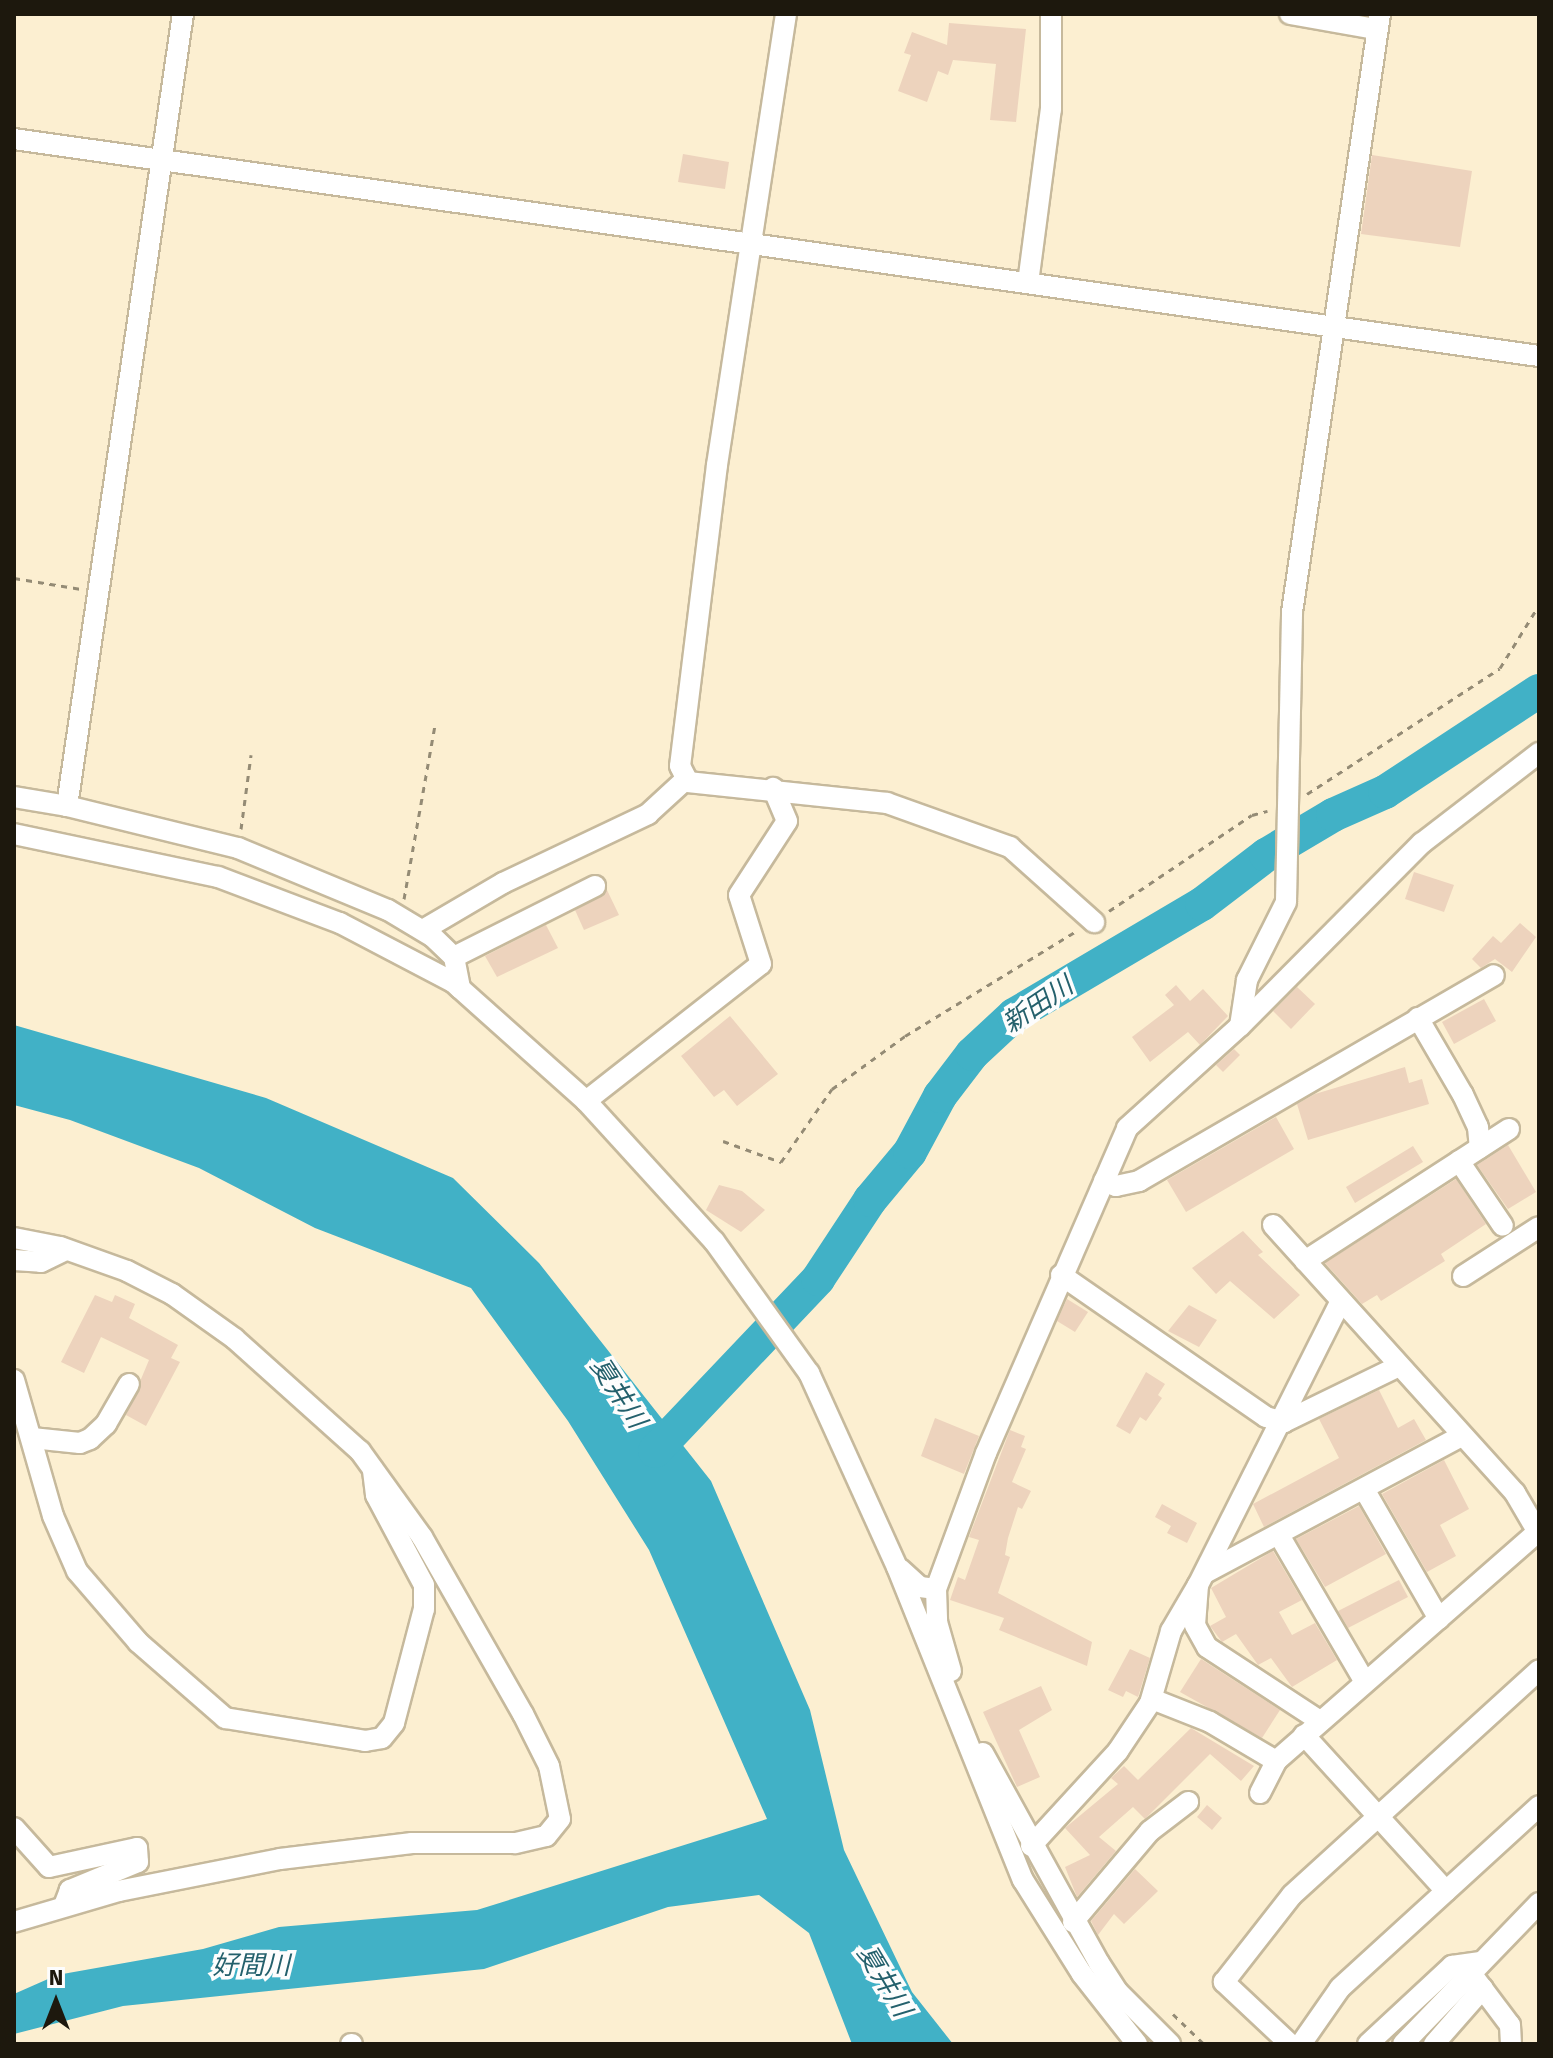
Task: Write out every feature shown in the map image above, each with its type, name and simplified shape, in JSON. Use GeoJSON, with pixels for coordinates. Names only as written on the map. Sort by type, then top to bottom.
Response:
{"type":"FeatureCollection","features":[{"type":"Feature","properties":{"kind":"street"},"geometry":{"type":"LineString","coordinates":[[67,806],[101,592],[183,14]]}},
{"type":"Feature","properties":{"kind":"street"},"geometry":{"type":"LineString","coordinates":[[686,779],[680,766],[717,465],[754,244],[786,14]]}},
{"type":"Feature","properties":{"kind":"street"},"geometry":{"type":"LineString","coordinates":[[1028,283],[1051,109],[1051,14]]}},
{"type":"Feature","properties":{"kind":"street"},"geometry":{"type":"LineString","coordinates":[[1240,1026],[1247,980],[1286,902],[1292,612],[1336,327],[1378,22],[1290,14]]}},
{"type":"Feature","properties":{"kind":"street"},"geometry":{"type":"LineString","coordinates":[[14,139],[1539,356]]}},
{"type":"Feature","properties":{"kind":"street"},"geometry":{"type":"LineString","coordinates":[[1170,2044],[1118,1992],[1073,1922],[1031,1846],[977,1739],[947,1660],[937,1622],[936,1589],[1061,1275],[1127,1128],[1240,1026],[1422,843],[1539,753]]}},
{"type":"Feature","properties":{"kind":"street"},"geometry":{"type":"LineString","coordinates":[[423,930],[503,883],[648,814],[686,779],[887,803],[1010,847],[1094,922]]}},
{"type":"Feature","properties":{"kind":"street"},"geometry":{"type":"LineString","coordinates":[[586,1101],[761,964],[739,895],[787,821],[773,788]]}},
{"type":"Feature","properties":{"kind":"street"},"geometry":{"type":"LineString","coordinates":[[14,797],[67,806],[238,848],[404,918],[454,957],[460,988]]}},
{"type":"Feature","properties":{"kind":"street"},"geometry":{"type":"LineString","coordinates":[[14,834],[218,877],[340,923],[460,988],[586,1101],[743,1276],[809,1373],[897,1567],[1023,1880],[1082,1974],[1137,2044]]}},
{"type":"Feature","properties":{"kind":"street"},"geometry":{"type":"LineString","coordinates":[[454,957],[595,886]]}},
{"type":"Feature","properties":{"kind":"street"},"geometry":{"type":"LineString","coordinates":[[1104,1181],[1116,1186],[1139,1181],[1494,975]]}},
{"type":"Feature","properties":{"kind":"street"},"geometry":{"type":"LineString","coordinates":[[1418,1018],[1463,1095],[1478,1127],[1480,1148]]}},
{"type":"Feature","properties":{"kind":"street"},"geometry":{"type":"LineString","coordinates":[[1305,1261],[1509,1129]]}},
{"type":"Feature","properties":{"kind":"street"},"geometry":{"type":"LineString","coordinates":[[1459,1161],[1503,1226]]}},
{"type":"Feature","properties":{"kind":"street"},"geometry":{"type":"LineString","coordinates":[[1260,1793],[1276,1761],[1539,1532],[1515,1493],[1340,1303],[1273,1225]]}},
{"type":"Feature","properties":{"kind":"street"},"geometry":{"type":"LineString","coordinates":[[1463,1276],[1539,1227]]}},
{"type":"Feature","properties":{"kind":"street"},"geometry":{"type":"LineString","coordinates":[[14,1238],[66,1250],[127,1271],[200,1312],[360,1451],[422,1537],[523,1714],[549,1766],[560,1819],[546,1836],[515,1843],[412,1843],[255,1863],[64,1906],[14,1922]]}},
{"type":"Feature","properties":{"kind":"street"},"geometry":{"type":"LineString","coordinates":[[14,1260],[41,1262],[66,1250]]}},
{"type":"Feature","properties":{"kind":"street"},"geometry":{"type":"LineString","coordinates":[[1061,1275],[1266,1417],[1284,1422],[1399,1366]]}},
{"type":"Feature","properties":{"kind":"street"},"geometry":{"type":"LineString","coordinates":[[1031,1846],[1118,1751],[1152,1699],[1171,1631],[1202,1579],[1284,1422],[1340,1303]]}},
{"type":"Feature","properties":{"kind":"street"},"geometry":{"type":"LineString","coordinates":[[14,1380],[53,1516],[77,1571],[138,1642],[225,1718],[365,1741],[382,1738],[394,1723],[424,1609],[424,1585],[376,1495],[373,1468]]}},
{"type":"Feature","properties":{"kind":"street"},"geometry":{"type":"LineString","coordinates":[[32,1438],[80,1443],[90,1439],[106,1424],[129,1384]]}},
{"type":"Feature","properties":{"kind":"street"},"geometry":{"type":"LineString","coordinates":[[1202,1579],[1462,1436]]}},
{"type":"Feature","properties":{"kind":"street"},"geometry":{"type":"LineString","coordinates":[[1364,1489],[1439,1619]]}},
{"type":"Feature","properties":{"kind":"street"},"geometry":{"type":"LineString","coordinates":[[1279,1535],[1365,1682]]}},
{"type":"Feature","properties":{"kind":"street"},"geometry":{"type":"LineString","coordinates":[[897,1567],[920,1587],[936,1589]]}},
{"type":"Feature","properties":{"kind":"street"},"geometry":{"type":"LineString","coordinates":[[1202,1579],[1195,1625],[1207,1647],[1320,1721]]}},
{"type":"Feature","properties":{"kind":"street"},"geometry":{"type":"LineString","coordinates":[[1290,2044],[1224,1982],[1292,1895],[1539,1670]]}},
{"type":"Feature","properties":{"kind":"street"},"geometry":{"type":"LineString","coordinates":[[1152,1699],[1210,1722],[1276,1761]]}},
{"type":"Feature","properties":{"kind":"street"},"geometry":{"type":"LineString","coordinates":[[1304,1735],[1446,1891]]}},
{"type":"Feature","properties":{"kind":"street"},"geometry":{"type":"LineString","coordinates":[[1073,1922],[1150,1831],[1188,1802]]}},
{"type":"Feature","properties":{"kind":"street"},"geometry":{"type":"LineString","coordinates":[[1301,2044],[1340,1988],[1539,1806]]}},
{"type":"Feature","properties":{"kind":"street"},"geometry":{"type":"LineString","coordinates":[[14,1828],[49,1867],[137,1848],[138,1862],[70,1890],[64,1906]]}},
{"type":"Feature","properties":{"kind":"street"},"geometry":{"type":"LineString","coordinates":[[1403,2044],[1477,1974],[1539,1903]]}},
{"type":"Feature","properties":{"kind":"street"},"geometry":{"type":"LineString","coordinates":[[1368,2044],[1452,1966],[1477,1974],[1510,2025],[1511,2043]]}},
{"type":"Feature","properties":{"kind":"street"},"geometry":{"type":"LineString","coordinates":[[1434,2044],[1477,1974]]}},
{"type":"Feature","properties":{"kind":"path"},"geometry":{"type":"LineString","coordinates":[[14,578],[101,592]]}},
{"type":"Feature","properties":{"kind":"path"},"geometry":{"type":"LineString","coordinates":[[723,1141],[781,1162],[832,1089],[905,1036],[1094,922],[1252,815],[1289,806],[1500,668],[1539,605]]}},
{"type":"Feature","properties":{"kind":"path"},"geometry":{"type":"LineString","coordinates":[[404,918],[435,725]]}},
{"type":"Feature","properties":{"kind":"path"},"geometry":{"type":"LineString","coordinates":[[238,848],[251,755]]}},
{"type":"Feature","properties":{"kind":"path"},"geometry":{"type":"LineString","coordinates":[[1173,2014],[1204,2044]]}},
{"type":"Feature","properties":{"kind":"water"},"geometry":{"type":"Polygon","coordinates":[[[14,1025],[266,1098],[453,1178],[539,1263],[711,1481],[810,1710],[844,1850],[912,1992],[953,2044],[852,2044],[809,1933],[759,1895],[668,1907],[484,1969],[123,2006],[14,2034],[14,1994],[57,1975],[203,1949],[279,1927],[477,1910],[767,1819],[649,1550],[568,1421],[471,1288],[315,1228],[199,1168],[70,1120],[14,1105],[14,1025]]]}},
{"type":"Feature","properties":{"kind":"building"},"geometry":{"type":"Polygon","coordinates":[[[949,23],[1026,29],[1016,122],[990,120],[996,64],[953,60],[948,75],[938,71],[927,102],[898,91],[911,55],[904,53],[912,32],[947,45],[949,23]]]}},
{"type":"Feature","properties":{"kind":"building"},"geometry":{"type":"Polygon","coordinates":[[[683,154],[729,162],[725,189],[678,182],[683,154]]]}},
{"type":"Feature","properties":{"kind":"building"},"geometry":{"type":"Polygon","coordinates":[[[1372,155],[1472,171],[1460,247],[1361,234],[1372,155]]]}},
{"type":"Feature","properties":{"kind":"building"},"geometry":{"type":"Polygon","coordinates":[[[1414,872],[1454,885],[1444,912],[1405,899],[1414,872]]]}},
{"type":"Feature","properties":{"kind":"building"},"geometry":{"type":"Polygon","coordinates":[[[607,890],[619,915],[584,930],[575,910],[607,890]]]}},
{"type":"Feature","properties":{"kind":"building"},"geometry":{"type":"Polygon","coordinates":[[[1520,923],[1536,937],[1512,972],[1495,959],[1481,968],[1472,959],[1493,936],[1501,943],[1520,923]]]}},
{"type":"Feature","properties":{"kind":"building"},"geometry":{"type":"Polygon","coordinates":[[[546,925],[558,948],[497,977],[485,956],[546,925]]]}},
{"type":"Feature","properties":{"kind":"building"},"geometry":{"type":"Polygon","coordinates":[[[1176,985],[1190,1001],[1203,989],[1228,1016],[1200,1045],[1188,1032],[1150,1062],[1132,1037],[1174,1005],[1165,995],[1176,985]]]}},
{"type":"Feature","properties":{"kind":"building"},"geometry":{"type":"Polygon","coordinates":[[[1297,987],[1315,1004],[1291,1029],[1273,1011],[1297,987]]]}},
{"type":"Feature","properties":{"kind":"building"},"geometry":{"type":"Polygon","coordinates":[[[1484,999],[1496,1021],[1454,1044],[1442,1022],[1484,999]]]}},
{"type":"Feature","properties":{"kind":"building"},"geometry":{"type":"Polygon","coordinates":[[[730,1016],[778,1074],[737,1106],[724,1090],[714,1097],[681,1056],[730,1016]]]}},
{"type":"Feature","properties":{"kind":"building"},"geometry":{"type":"Polygon","coordinates":[[[1234,1049],[1240,1055],[1223,1072],[1216,1065],[1234,1049]]]}},
{"type":"Feature","properties":{"kind":"building"},"geometry":{"type":"Polygon","coordinates":[[[1405,1067],[1409,1083],[1422,1079],[1429,1104],[1308,1140],[1297,1104],[1315,1094],[1405,1067]]]}},
{"type":"Feature","properties":{"kind":"building"},"geometry":{"type":"Polygon","coordinates":[[[1276,1117],[1294,1149],[1186,1212],[1167,1180],[1276,1117]]]}},
{"type":"Feature","properties":{"kind":"building"},"geometry":{"type":"Polygon","coordinates":[[[1508,1145],[1536,1192],[1508,1209],[1477,1165],[1508,1145]]]}},
{"type":"Feature","properties":{"kind":"building"},"geometry":{"type":"Polygon","coordinates":[[[1413,1146],[1423,1162],[1355,1203],[1346,1187],[1413,1146]]]}},
{"type":"Feature","properties":{"kind":"building"},"geometry":{"type":"Polygon","coordinates":[[[1456,1179],[1486,1224],[1441,1254],[1445,1261],[1381,1301],[1377,1295],[1362,1304],[1325,1263],[1456,1179]]]}},
{"type":"Feature","properties":{"kind":"building"},"geometry":{"type":"Polygon","coordinates":[[[719,1185],[742,1191],[765,1210],[741,1232],[706,1210],[719,1185]]]}},
{"type":"Feature","properties":{"kind":"building"},"geometry":{"type":"Polygon","coordinates":[[[1243,1231],[1263,1252],[1258,1255],[1300,1295],[1274,1319],[1230,1281],[1216,1294],[1192,1268],[1243,1231]]]}},
{"type":"Feature","properties":{"kind":"building"},"geometry":{"type":"Polygon","coordinates":[[[95,1295],[112,1302],[115,1295],[135,1304],[129,1318],[178,1345],[171,1358],[180,1362],[146,1426],[126,1415],[149,1360],[101,1337],[84,1373],[61,1362],[95,1295]]]}},
{"type":"Feature","properties":{"kind":"building"},"geometry":{"type":"Polygon","coordinates":[[[1067,1299],[1088,1312],[1075,1332],[1057,1321],[1067,1299]]]}},
{"type":"Feature","properties":{"kind":"building"},"geometry":{"type":"Polygon","coordinates":[[[1189,1305],[1217,1320],[1199,1347],[1168,1331],[1189,1305]]]}},
{"type":"Feature","properties":{"kind":"building"},"geometry":{"type":"Polygon","coordinates":[[[1146,1372],[1165,1384],[1158,1395],[1162,1398],[1146,1421],[1140,1417],[1130,1434],[1116,1426],[1146,1372]]]}},
{"type":"Feature","properties":{"kind":"building"},"geometry":{"type":"Polygon","coordinates":[[[1379,1390],[1398,1428],[1414,1419],[1426,1440],[1264,1527],[1253,1504],[1339,1458],[1319,1419],[1379,1390]]]}},
{"type":"Feature","properties":{"kind":"building"},"geometry":{"type":"Polygon","coordinates":[[[935,1418],[979,1436],[964,1474],[921,1456],[935,1418]]]}},
{"type":"Feature","properties":{"kind":"building"},"geometry":{"type":"Polygon","coordinates":[[[1010,1430],[1025,1436],[1021,1447],[1026,1449],[1012,1482],[1031,1491],[1022,1509],[1018,1507],[1005,1555],[1010,1557],[998,1593],[1092,1642],[1087,1666],[999,1630],[1004,1618],[950,1600],[958,1577],[965,1580],[979,1540],[969,1537],[1010,1430]]]}},
{"type":"Feature","properties":{"kind":"building"},"geometry":{"type":"Polygon","coordinates":[[[1444,1460],[1469,1509],[1440,1525],[1456,1556],[1427,1572],[1382,1494],[1444,1460]]]}},
{"type":"Feature","properties":{"kind":"building"},"geometry":{"type":"Polygon","coordinates":[[[1162,1504],[1197,1523],[1187,1543],[1167,1533],[1171,1526],[1155,1517],[1162,1504]]]}},
{"type":"Feature","properties":{"kind":"building"},"geometry":{"type":"Polygon","coordinates":[[[1359,1506],[1386,1554],[1325,1587],[1296,1539],[1359,1506]]]}},
{"type":"Feature","properties":{"kind":"building"},"geometry":{"type":"Polygon","coordinates":[[[1273,1551],[1302,1600],[1279,1612],[1292,1635],[1315,1623],[1337,1660],[1292,1687],[1271,1658],[1258,1665],[1236,1634],[1222,1642],[1210,1626],[1226,1617],[1211,1588],[1273,1551]]]}},
{"type":"Feature","properties":{"kind":"building"},"geometry":{"type":"Polygon","coordinates":[[[1399,1580],[1408,1597],[1348,1628],[1338,1611],[1399,1580]]]}},
{"type":"Feature","properties":{"kind":"building"},"geometry":{"type":"Polygon","coordinates":[[[1130,1649],[1150,1658],[1138,1697],[1126,1691],[1123,1697],[1108,1690],[1130,1649]]]}},
{"type":"Feature","properties":{"kind":"building"},"geometry":{"type":"Polygon","coordinates":[[[1201,1659],[1280,1710],[1262,1738],[1180,1692],[1201,1659]]]}},
{"type":"Feature","properties":{"kind":"building"},"geometry":{"type":"Polygon","coordinates":[[[1041,1686],[1052,1710],[1019,1730],[1040,1777],[1017,1787],[983,1712],[1041,1686]]]}},
{"type":"Feature","properties":{"kind":"building"},"geometry":{"type":"Polygon","coordinates":[[[1191,1728],[1254,1766],[1241,1781],[1210,1754],[1145,1819],[1133,1807],[1099,1837],[1116,1851],[1077,1897],[1065,1867],[1090,1855],[1065,1828],[1118,1784],[1111,1778],[1124,1766],[1138,1780],[1191,1728]]]}},
{"type":"Feature","properties":{"kind":"building"},"geometry":{"type":"Polygon","coordinates":[[[1207,1805],[1222,1818],[1212,1830],[1197,1817],[1207,1805]]]}},
{"type":"Feature","properties":{"kind":"building"},"geometry":{"type":"Polygon","coordinates":[[[1135,1869],[1158,1891],[1124,1924],[1114,1914],[1098,1935],[1091,1921],[1135,1869]]]}},
{"type":"Feature","properties":{"kind":"waterway","name":"新田川"},"geometry":{"type":"LineString","coordinates":[[655,1451],[818,1279],[870,1200],[910,1152],[940,1096],[972,1054],[1014,1015],[1202,904],[1266,855],[1333,815],[1385,792],[1539,691]]}},
{"type":"Feature","properties":{"kind":"water label","name":"夏井川"},"geometry":{"type":"Point","coordinates":[618,1393]}},
{"type":"Feature","properties":{"kind":"water label","name":"好間川"},"geometry":{"type":"Point","coordinates":[251,1966]}},
{"type":"Feature","properties":{"kind":"water label","name":"夏井川"},"geometry":{"type":"Point","coordinates":[884,1981]}}]}
